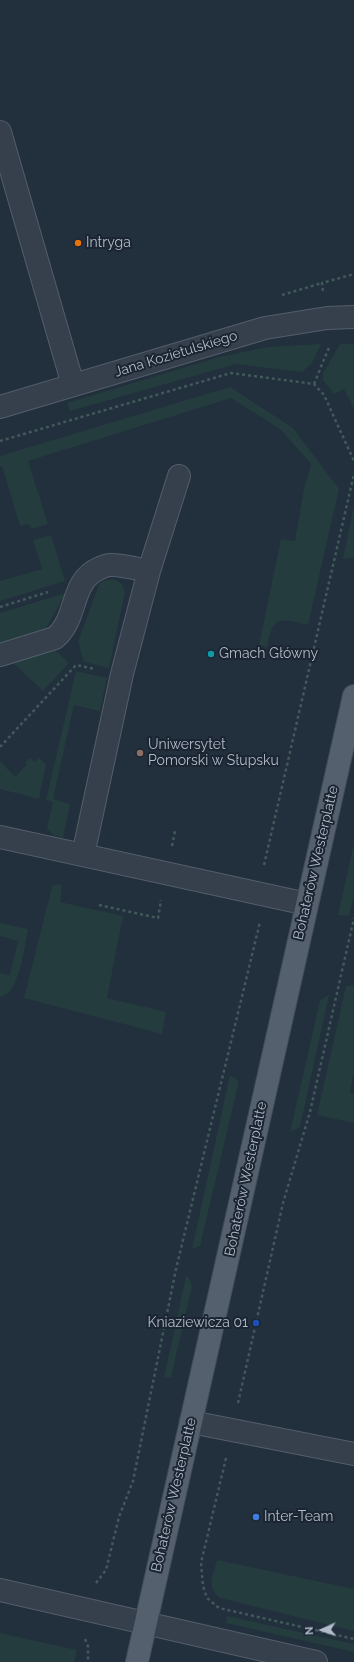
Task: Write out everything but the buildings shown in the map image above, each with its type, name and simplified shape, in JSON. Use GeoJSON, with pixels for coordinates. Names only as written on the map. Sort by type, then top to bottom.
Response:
{"type":"FeatureCollection","features":[{"type":"Feature","properties":{"kind":"main road","name":"Bohaterów Westerplatte"},"geometry":{"type":"LineString","coordinates":[[137,1662],[354,696]]}},
{"type":"Feature","properties":{"kind":"street"},"geometry":{"type":"LineString","coordinates":[[0,132],[73,385]]}},
{"type":"Feature","properties":{"kind":"street","name":"Jana Kozietulskiego"},"geometry":{"type":"LineString","coordinates":[[0,407],[264,328],[327,318],[354,317]]}},
{"type":"Feature","properties":{"kind":"street"},"geometry":{"type":"LineString","coordinates":[[84,855],[122,674],[149,571],[178,476]]}},
{"type":"Feature","properties":{"kind":"street"},"geometry":{"type":"LineString","coordinates":[[0,655],[55,638],[60,634],[66,627],[86,576],[95,570],[108,565],[149,571]]}},
{"type":"Feature","properties":{"kind":"street"},"geometry":{"type":"LineString","coordinates":[[0,839],[84,855],[307,904]]}},
{"type":"Feature","properties":{"kind":"street"},"geometry":{"type":"LineString","coordinates":[[191,1422],[354,1454]]}},
{"type":"Feature","properties":{"kind":"street"},"geometry":{"type":"LineString","coordinates":[[0,1590],[316,1662]]}},
{"type":"Feature","properties":{"kind":"path"},"geometry":{"type":"LineString","coordinates":[[0,441],[231,373],[314,384],[324,395],[354,461]]}},
{"type":"Feature","properties":{"kind":"path"},"geometry":{"type":"LineString","coordinates":[[88,1662],[88,1646],[84,1637],[90,1610],[96,1584],[106,1570],[119,1517],[133,1481],[176,1269],[259,929],[264,864],[354,474]]}},
{"type":"Feature","properties":{"kind":"path"},"geometry":{"type":"LineString","coordinates":[[0,607],[83,582]]}},
{"type":"Feature","properties":{"kind":"path"},"geometry":{"type":"LineString","coordinates":[[0,747],[76,665],[122,674]]}},
{"type":"Feature","properties":{"kind":"path"},"geometry":{"type":"LineString","coordinates":[[99,905],[158,918],[166,874]]}},
{"type":"Feature","properties":{"kind":"path"},"geometry":{"type":"LineString","coordinates":[[354,918],[310,1112],[283,1203],[201,1562],[203,1586],[207,1598],[219,1608],[354,1639]]}},
{"type":"Feature","properties":{"kind":"green space"},"geometry":{"type":"Polygon","coordinates":[[[321,344],[312,363],[302,372],[236,364],[70,411],[67,403],[219,357],[268,347],[321,344]]]}},
{"type":"Feature","properties":{"kind":"green space"},"geometry":{"type":"Polygon","coordinates":[[[340,344],[354,344],[354,409],[344,389],[334,394],[323,380],[323,373],[340,344]]]}},
{"type":"Feature","properties":{"kind":"green space"},"geometry":{"type":"Polygon","coordinates":[[[230,387],[293,428],[339,489],[308,625],[284,620],[279,621],[272,629],[267,647],[259,645],[281,539],[295,541],[304,489],[311,464],[281,430],[231,398],[28,461],[48,524],[31,529],[29,524],[20,526],[2,466],[0,466],[0,456],[230,387]]]}},
{"type":"Feature","properties":{"kind":"green space"},"geometry":{"type":"Polygon","coordinates":[[[354,506],[354,557],[343,559],[354,506]]]}},
{"type":"Feature","properties":{"kind":"green space"},"geometry":{"type":"Polygon","coordinates":[[[51,535],[65,581],[0,601],[0,581],[42,569],[33,540],[51,535]]]}},
{"type":"Feature","properties":{"kind":"green space"},"geometry":{"type":"Polygon","coordinates":[[[114,579],[122,584],[125,592],[109,668],[84,662],[78,642],[99,584],[103,581],[114,579]]]}},
{"type":"Feature","properties":{"kind":"green space"},"geometry":{"type":"Polygon","coordinates":[[[66,593],[45,630],[0,644],[0,613],[66,593]]]}},
{"type":"Feature","properties":{"kind":"green space"},"geometry":{"type":"Polygon","coordinates":[[[55,650],[69,663],[43,691],[12,662],[55,650]]]}},
{"type":"Feature","properties":{"kind":"green space"},"geometry":{"type":"Polygon","coordinates":[[[76,671],[107,678],[100,711],[74,705],[53,799],[70,804],[63,838],[53,835],[47,828],[53,802],[46,800],[76,671]]]}},
{"type":"Feature","properties":{"kind":"green space"},"geometry":{"type":"Polygon","coordinates":[[[30,758],[35,762],[39,758],[46,764],[39,799],[0,789],[0,761],[15,777],[27,764],[25,762],[30,758]]]}},
{"type":"Feature","properties":{"kind":"green space"},"geometry":{"type":"Polygon","coordinates":[[[354,843],[354,894],[349,916],[338,915],[354,843]]]}},
{"type":"Feature","properties":{"kind":"green space"},"geometry":{"type":"Polygon","coordinates":[[[59,884],[62,886],[60,902],[123,916],[107,998],[166,1012],[162,1034],[24,998],[52,887],[53,885],[59,884]]]}},
{"type":"Feature","properties":{"kind":"green space"},"geometry":{"type":"Polygon","coordinates":[[[0,923],[28,929],[23,957],[16,979],[12,988],[7,994],[0,997],[0,973],[10,975],[18,941],[0,936],[0,923]]]}},
{"type":"Feature","properties":{"kind":"green space"},"geometry":{"type":"Polygon","coordinates":[[[354,985],[354,1071],[350,1093],[354,1094],[354,1123],[317,1115],[346,986],[354,985]]]}},
{"type":"Feature","properties":{"kind":"green space"},"geometry":{"type":"Polygon","coordinates":[[[329,995],[300,1127],[290,1132],[320,1000],[329,995]]]}},
{"type":"Feature","properties":{"kind":"green space"},"geometry":{"type":"Polygon","coordinates":[[[230,1075],[239,1081],[200,1246],[192,1249],[230,1075]]]}},
{"type":"Feature","properties":{"kind":"green space"},"geometry":{"type":"Polygon","coordinates":[[[186,1276],[189,1278],[192,1286],[171,1377],[164,1378],[186,1276]]]}},
{"type":"Feature","properties":{"kind":"green space"},"geometry":{"type":"Polygon","coordinates":[[[217,1560],[354,1589],[354,1631],[220,1598],[216,1594],[212,1585],[212,1576],[217,1560]]]}},
{"type":"Feature","properties":{"kind":"green space"},"geometry":{"type":"Polygon","coordinates":[[[227,1616],[354,1644],[354,1652],[226,1623],[227,1616]]]}},
{"type":"Feature","properties":{"kind":"green space"},"geometry":{"type":"Polygon","coordinates":[[[0,1633],[77,1650],[74,1662],[0,1662],[0,1633]]]}},
{"type":"Feature","properties":{"kind":"place","name":"Intryga"},"geometry":{"type":"Point","coordinates":[78,243]}},
{"type":"Feature","properties":{"kind":"place","name":"Gmach Główny"},"geometry":{"type":"Point","coordinates":[211,654]}},
{"type":"Feature","properties":{"kind":"place","name":"Uniwersytet Pomorski w Słupsku"},"geometry":{"type":"Point","coordinates":[140,753]}},
{"type":"Feature","properties":{"kind":"place","name":"Kniaziewicza 01"},"geometry":{"type":"Point","coordinates":[256,1323]}},
{"type":"Feature","properties":{"kind":"place","name":"Inter-Team"},"geometry":{"type":"Point","coordinates":[256,1517]}}]}
